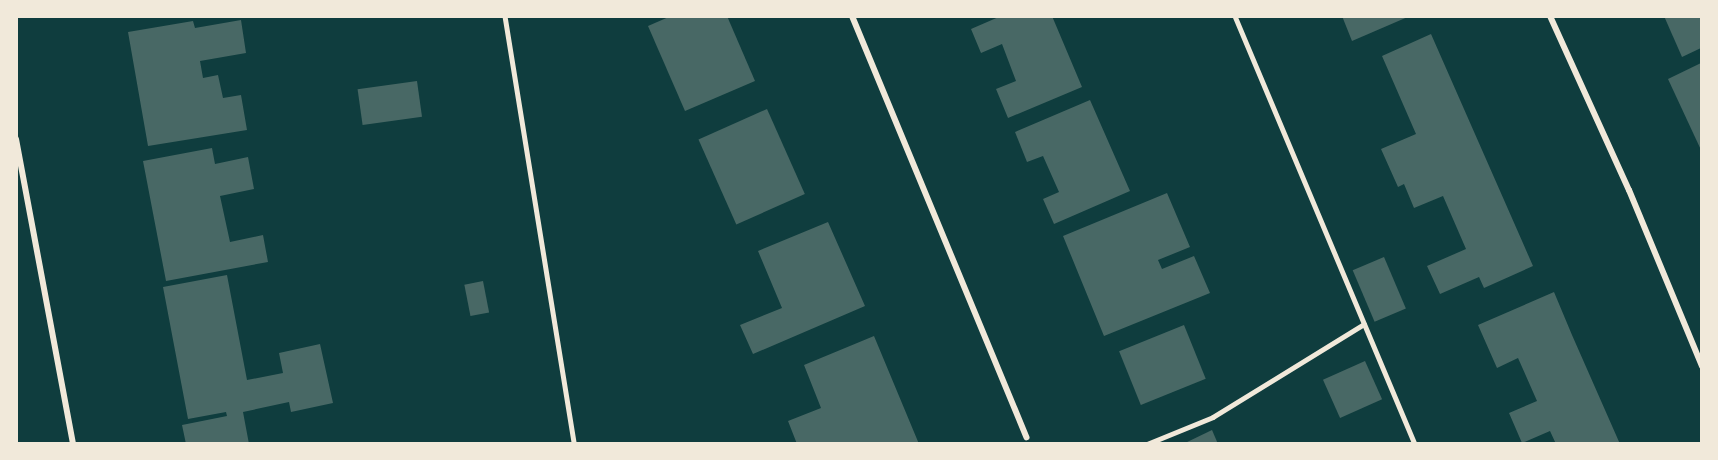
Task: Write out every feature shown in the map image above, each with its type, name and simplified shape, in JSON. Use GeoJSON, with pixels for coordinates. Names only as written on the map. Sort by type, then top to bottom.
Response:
{"type":"FeatureCollection","features":[{"type":"Feature","properties":{"kind":"street"},"geometry":{"type":"LineString","coordinates":[[852,16],[1026,437]]}},
{"type":"Feature","properties":{"kind":"street"},"geometry":{"type":"LineString","coordinates":[[1550,16],[1629,190],[1701,366]]}},
{"type":"Feature","properties":{"kind":"street"},"geometry":{"type":"LineString","coordinates":[[16,139],[73,444]]}},
{"type":"Feature","properties":{"kind":"lane"},"geometry":{"type":"LineString","coordinates":[[505,16],[574,444]]}},
{"type":"Feature","properties":{"kind":"lane"},"geometry":{"type":"LineString","coordinates":[[1235,16],[1415,444]]}},
{"type":"Feature","properties":{"kind":"lane"},"geometry":{"type":"LineString","coordinates":[[1147,444],[1213,417],[1364,324]]}},
{"type":"Feature","properties":{"kind":"building"},"geometry":{"type":"Polygon","coordinates":[[[671,16],[727,16],[755,81],[685,111],[648,26],[671,16]]]}},
{"type":"Feature","properties":{"kind":"building"},"geometry":{"type":"Polygon","coordinates":[[[1001,16],[1052,16],[1082,87],[1008,118],[996,89],[1016,81],[1002,44],[981,53],[971,29],[1001,16]]]}},
{"type":"Feature","properties":{"kind":"building"},"geometry":{"type":"Polygon","coordinates":[[[1342,16],[1410,16],[1352,41],[1342,16]]]}},
{"type":"Feature","properties":{"kind":"building"},"geometry":{"type":"Polygon","coordinates":[[[1664,16],[1701,16],[1701,48],[1682,57],[1664,16]]]}},
{"type":"Feature","properties":{"kind":"building"},"geometry":{"type":"Polygon","coordinates":[[[241,20],[246,53],[200,61],[203,78],[218,75],[223,98],[241,95],[247,130],[148,146],[128,32],[193,21],[195,28],[241,20]]]}},
{"type":"Feature","properties":{"kind":"building"},"geometry":{"type":"Polygon","coordinates":[[[1431,34],[1533,266],[1484,288],[1479,277],[1440,294],[1427,266],[1466,249],[1443,196],[1414,208],[1404,184],[1398,187],[1381,149],[1416,134],[1382,56],[1431,34]]]}},
{"type":"Feature","properties":{"kind":"building"},"geometry":{"type":"Polygon","coordinates":[[[1701,63],[1701,150],[1668,79],[1701,63]]]}},
{"type":"Feature","properties":{"kind":"building"},"geometry":{"type":"Polygon","coordinates":[[[417,81],[422,117],[363,125],[358,89],[417,81]]]}},
{"type":"Feature","properties":{"kind":"building"},"geometry":{"type":"Polygon","coordinates":[[[1090,100],[1130,191],[1054,224],[1043,199],[1059,192],[1043,156],[1027,162],[1015,132],[1090,100]]]}},
{"type":"Feature","properties":{"kind":"building"},"geometry":{"type":"Polygon","coordinates":[[[767,109],[805,194],[736,224],[698,140],[767,109]]]}},
{"type":"Feature","properties":{"kind":"building"},"geometry":{"type":"Polygon","coordinates":[[[212,148],[215,164],[248,157],[254,189],[220,196],[230,242],[263,235],[268,262],[166,281],[143,161],[212,148]]]}},
{"type":"Feature","properties":{"kind":"building"},"geometry":{"type":"Polygon","coordinates":[[[1167,193],[1190,247],[1158,260],[1162,269],[1194,256],[1210,293],[1104,336],[1063,236],[1167,193]]]}},
{"type":"Feature","properties":{"kind":"building"},"geometry":{"type":"Polygon","coordinates":[[[828,222],[865,306],[753,354],[740,325],[782,308],[758,251],[828,222]]]}},
{"type":"Feature","properties":{"kind":"building"},"geometry":{"type":"Polygon","coordinates":[[[1384,257],[1406,309],[1375,322],[1353,270],[1384,257]]]}},
{"type":"Feature","properties":{"kind":"building"},"geometry":{"type":"Polygon","coordinates":[[[227,275],[247,380],[283,373],[279,353],[320,344],[333,403],[291,412],[289,402],[243,412],[249,444],[186,444],[182,425],[227,416],[226,412],[188,419],[163,287],[227,275]]]}},
{"type":"Feature","properties":{"kind":"building"},"geometry":{"type":"Polygon","coordinates":[[[483,281],[489,312],[470,316],[464,285],[483,281]]]}},
{"type":"Feature","properties":{"kind":"building"},"geometry":{"type":"Polygon","coordinates":[[[1554,292],[1620,444],[1556,444],[1550,431],[1522,443],[1509,413],[1537,401],[1518,358],[1497,368],[1478,325],[1554,292]]]}},
{"type":"Feature","properties":{"kind":"building"},"geometry":{"type":"Polygon","coordinates":[[[1184,325],[1206,379],[1141,405],[1119,351],[1184,325]]]}},
{"type":"Feature","properties":{"kind":"building"},"geometry":{"type":"Polygon","coordinates":[[[874,336],[919,444],[797,444],[788,421],[821,408],[804,365],[874,336]]]}},
{"type":"Feature","properties":{"kind":"building"},"geometry":{"type":"Polygon","coordinates":[[[1365,361],[1382,399],[1340,418],[1323,380],[1365,361]]]}},
{"type":"Feature","properties":{"kind":"building"},"geometry":{"type":"Polygon","coordinates":[[[1212,430],[1218,444],[1183,444],[1212,430]]]}}]}
